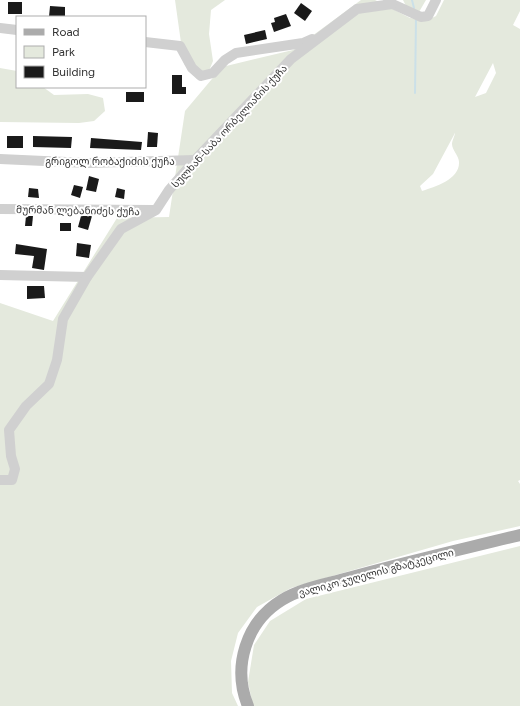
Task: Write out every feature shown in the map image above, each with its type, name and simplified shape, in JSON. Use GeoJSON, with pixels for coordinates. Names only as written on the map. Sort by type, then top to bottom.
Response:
{"type":"FeatureCollection","features":[{"type":"Feature","properties":{"kind":"main road","name":"ვალიკო ჯუღელის გზატკეცილი"},"geometry":{"type":"LineString","coordinates":[[248,706],[241,677],[242,659],[247,642],[254,625],[283,599],[302,591],[409,561],[520,535]]}},
{"type":"Feature","properties":{"kind":"street"},"geometry":{"type":"LineString","coordinates":[[388,2],[421,17],[428,16],[436,0]]}},
{"type":"Feature","properties":{"kind":"street","name":"სულხან-საბა ორბელიანის ქუჩა"},"geometry":{"type":"LineString","coordinates":[[0,480],[12,480],[15,469],[11,456],[9,430],[26,406],[49,384],[58,360],[63,319],[87,277],[121,229],[156,210],[169,190],[195,160],[291,59],[356,10],[388,2]]}},
{"type":"Feature","properties":{"kind":"street"},"geometry":{"type":"LineString","coordinates":[[0,28],[16,30]]}},
{"type":"Feature","properties":{"kind":"street"},"geometry":{"type":"LineString","coordinates":[[146,42],[180,46],[192,68],[201,76],[213,73],[225,60],[236,53],[303,43],[321,35]]}},
{"type":"Feature","properties":{"kind":"street","name":"გრიგოლ რობაქიძის ქუჩა"},"geometry":{"type":"LineString","coordinates":[[0,159],[88,163],[195,160]]}},
{"type":"Feature","properties":{"kind":"street","name":"მურმან ლებანიძეს ქუჩა"},"geometry":{"type":"LineString","coordinates":[[0,209],[156,210]]}},
{"type":"Feature","properties":{"kind":"street"},"geometry":{"type":"LineString","coordinates":[[0,275],[87,277]]}},
{"type":"Feature","properties":{"kind":"green space"},"geometry":{"type":"Polygon","coordinates":[[[175,0],[225,0],[211,10],[209,34],[213,61],[206,78],[197,79],[184,64],[175,0]]]}},
{"type":"Feature","properties":{"kind":"green space"},"geometry":{"type":"Polygon","coordinates":[[[361,0],[375,0],[410,18],[428,20],[436,16],[444,0],[520,0],[520,11],[513,25],[520,29],[520,480],[518,481],[520,484],[520,526],[453,541],[291,588],[257,607],[238,633],[231,661],[232,693],[238,706],[0,706],[0,303],[53,321],[117,218],[169,217],[185,111],[222,67],[293,50],[361,0]],[[493,63],[475,97],[486,93],[496,73],[493,63]],[[455,133],[433,174],[420,186],[422,191],[451,178],[458,168],[458,158],[452,146],[455,133]]]}},
{"type":"Feature","properties":{"kind":"green space"},"geometry":{"type":"Polygon","coordinates":[[[403,0],[426,0],[419,12],[407,8],[403,0]]]}},
{"type":"Feature","properties":{"kind":"green space"},"geometry":{"type":"Polygon","coordinates":[[[0,68],[16,71],[16,88],[44,88],[54,95],[88,94],[103,98],[105,111],[94,121],[79,123],[0,122],[0,68]]]}},
{"type":"Feature","properties":{"kind":"green space"},"geometry":{"type":"Polygon","coordinates":[[[520,546],[520,706],[253,706],[248,682],[254,645],[270,621],[306,599],[520,546]]]}},
{"type":"Feature","properties":{"kind":"building"},"geometry":{"type":"Polygon","coordinates":[[[8,2],[22,2],[22,14],[8,14],[8,2]]]}},
{"type":"Feature","properties":{"kind":"building"},"geometry":{"type":"Polygon","coordinates":[[[301,3],[312,11],[305,21],[294,13],[301,3]]]}},
{"type":"Feature","properties":{"kind":"building"},"geometry":{"type":"Polygon","coordinates":[[[50,6],[65,7],[65,16],[49,16],[50,6]]]}},
{"type":"Feature","properties":{"kind":"building"},"geometry":{"type":"Polygon","coordinates":[[[286,14],[291,26],[274,32],[271,23],[275,22],[274,18],[286,14]]]}},
{"type":"Feature","properties":{"kind":"building"},"geometry":{"type":"Polygon","coordinates":[[[265,30],[267,39],[246,44],[244,35],[265,30]]]}},
{"type":"Feature","properties":{"kind":"building"},"geometry":{"type":"Polygon","coordinates":[[[172,75],[182,75],[182,87],[186,87],[186,94],[172,94],[172,75]]]}},
{"type":"Feature","properties":{"kind":"building"},"geometry":{"type":"Polygon","coordinates":[[[126,92],[144,92],[144,102],[126,102],[126,92]]]}},
{"type":"Feature","properties":{"kind":"building"},"geometry":{"type":"Polygon","coordinates":[[[148,132],[158,133],[157,147],[147,147],[148,132]]]}},
{"type":"Feature","properties":{"kind":"building"},"geometry":{"type":"Polygon","coordinates":[[[7,136],[23,136],[23,148],[7,148],[7,136]]]}},
{"type":"Feature","properties":{"kind":"building"},"geometry":{"type":"Polygon","coordinates":[[[33,136],[72,137],[71,148],[33,147],[33,136]]]}},
{"type":"Feature","properties":{"kind":"building"},"geometry":{"type":"Polygon","coordinates":[[[91,138],[142,142],[141,150],[90,148],[91,138]]]}},
{"type":"Feature","properties":{"kind":"building"},"geometry":{"type":"Polygon","coordinates":[[[89,176],[99,179],[96,192],[86,190],[89,176]]]}},
{"type":"Feature","properties":{"kind":"building"},"geometry":{"type":"Polygon","coordinates":[[[74,185],[83,187],[80,198],[71,195],[74,185]]]}},
{"type":"Feature","properties":{"kind":"building"},"geometry":{"type":"Polygon","coordinates":[[[29,188],[38,189],[39,198],[28,197],[29,188]]]}},
{"type":"Feature","properties":{"kind":"building"},"geometry":{"type":"Polygon","coordinates":[[[117,188],[125,190],[124,199],[115,197],[117,188]]]}},
{"type":"Feature","properties":{"kind":"building"},"geometry":{"type":"Polygon","coordinates":[[[26,216],[33,216],[32,226],[25,226],[26,216]]]}},
{"type":"Feature","properties":{"kind":"building"},"geometry":{"type":"Polygon","coordinates":[[[81,216],[92,216],[88,230],[78,227],[81,216]]]}},
{"type":"Feature","properties":{"kind":"building"},"geometry":{"type":"Polygon","coordinates":[[[60,223],[71,223],[71,231],[60,231],[60,223]]]}},
{"type":"Feature","properties":{"kind":"building"},"geometry":{"type":"Polygon","coordinates":[[[77,243],[91,245],[89,258],[76,256],[77,243]]]}},
{"type":"Feature","properties":{"kind":"building"},"geometry":{"type":"Polygon","coordinates":[[[16,244],[47,249],[44,270],[32,268],[34,256],[15,254],[16,244]]]}},
{"type":"Feature","properties":{"kind":"building"},"geometry":{"type":"Polygon","coordinates":[[[27,286],[44,286],[45,298],[27,299],[27,286]]]}},
{"type":"Feature","properties":{"kind":"waterway"},"geometry":{"type":"LineString","coordinates":[[412,0],[414,8]]}},
{"type":"Feature","properties":{"kind":"waterway"},"geometry":{"type":"LineString","coordinates":[[415,93],[416,18]]}}]}
